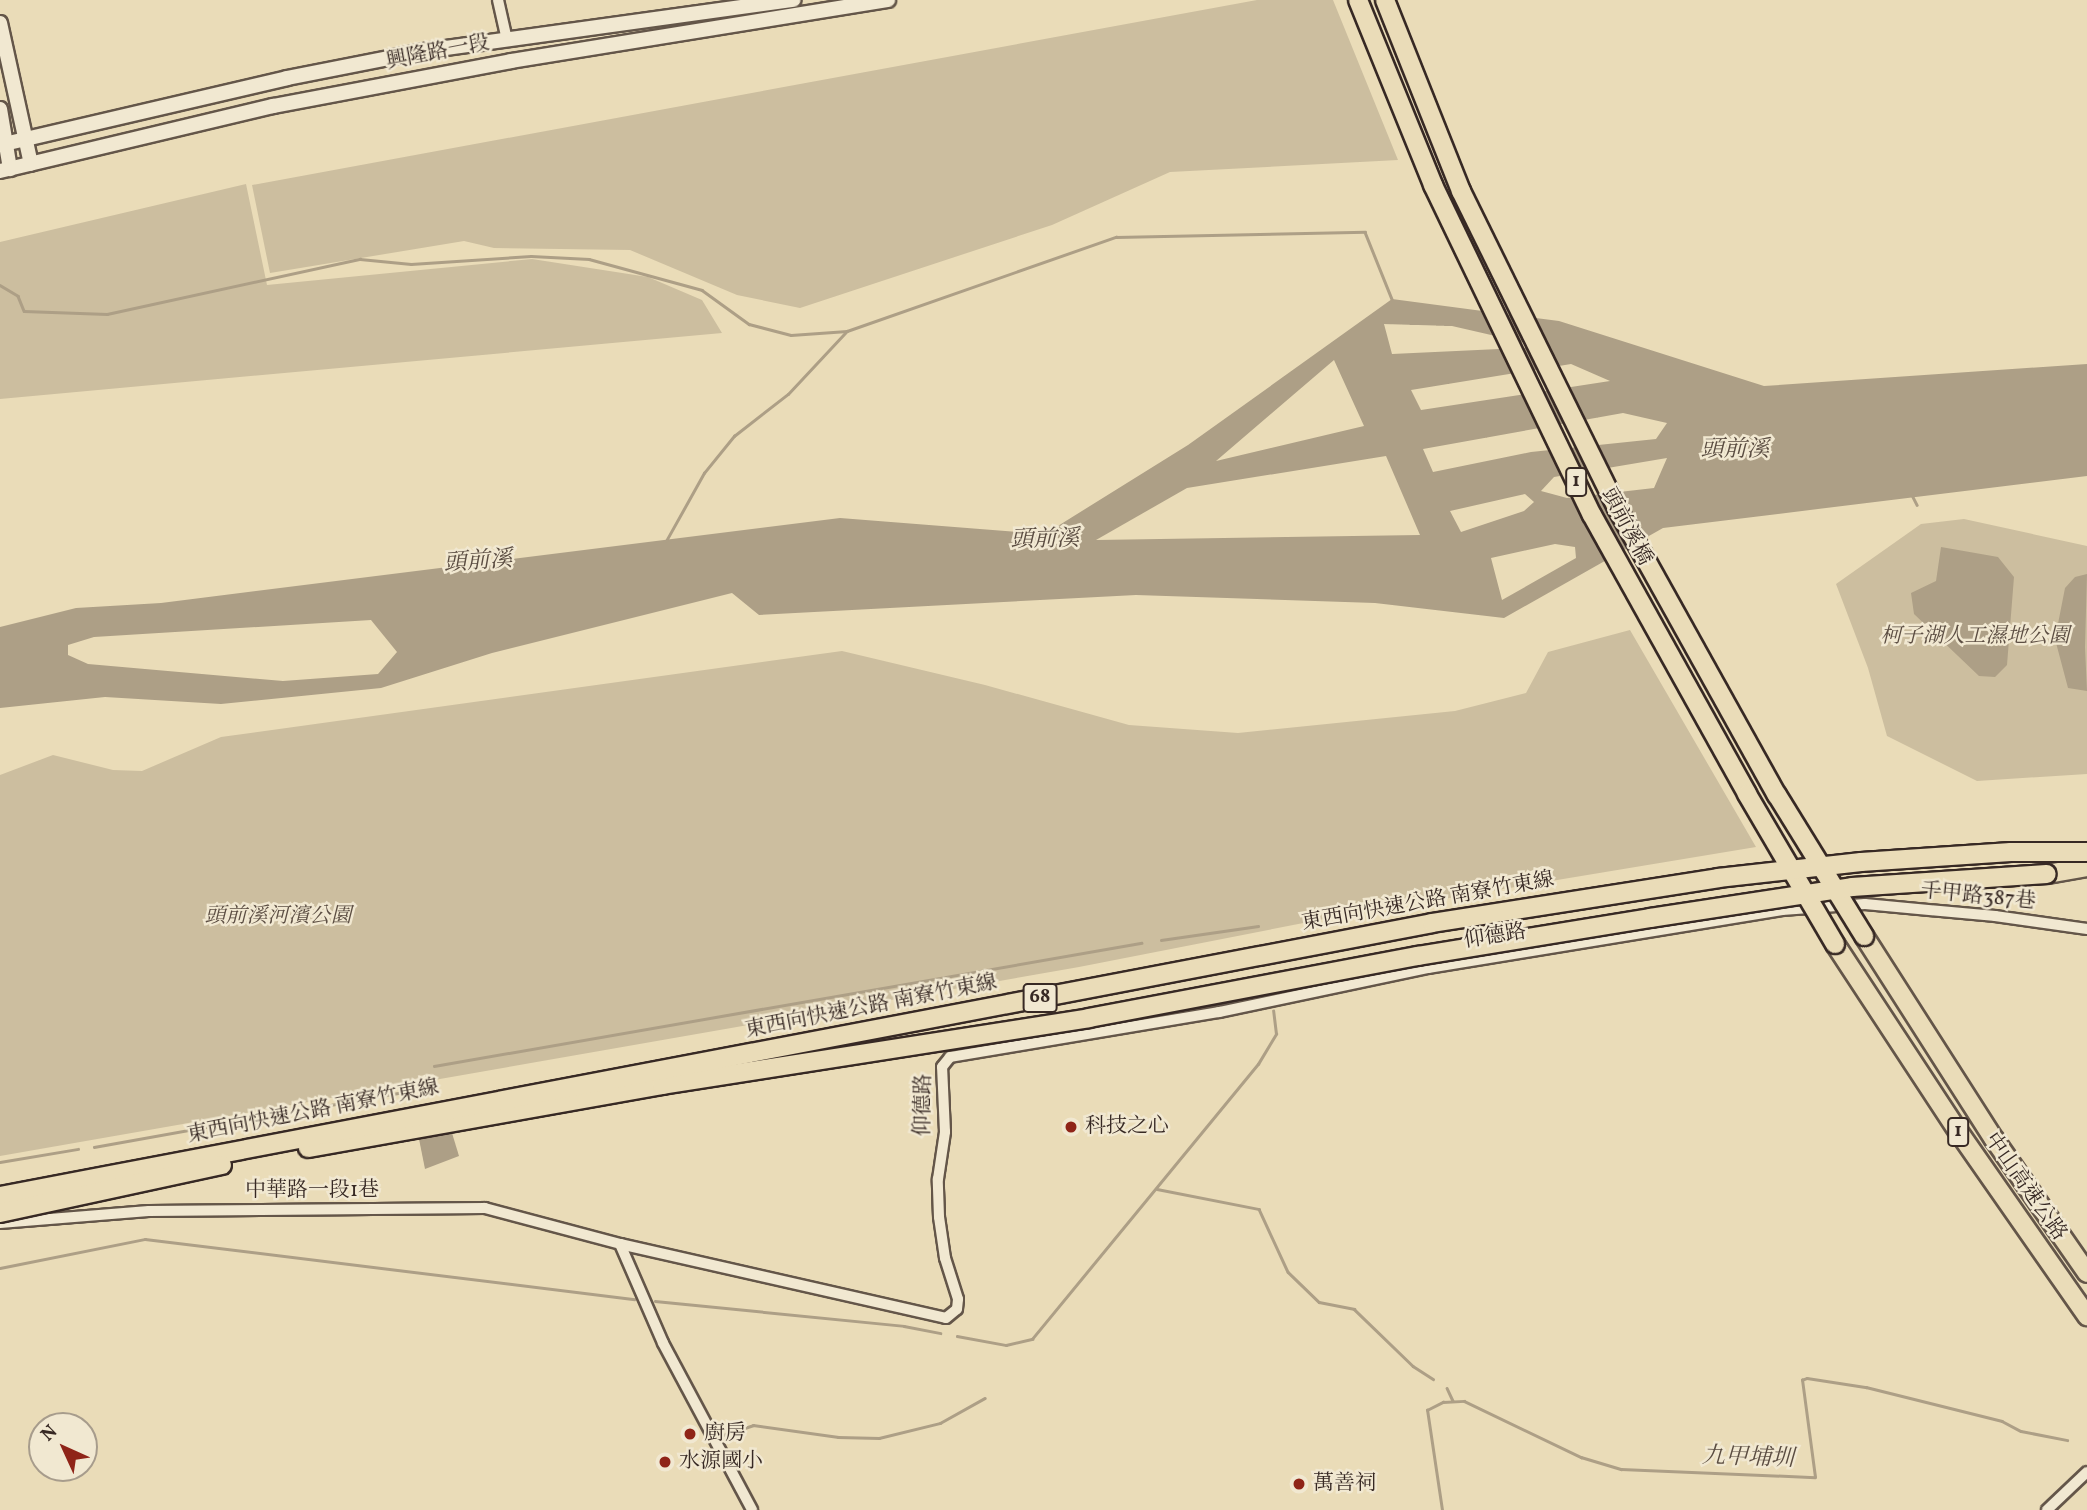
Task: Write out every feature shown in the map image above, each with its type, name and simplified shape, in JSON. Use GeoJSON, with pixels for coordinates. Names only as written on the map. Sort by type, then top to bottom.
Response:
{"type":"FeatureCollection","features":[{"type":"Feature","properties":{"kind":"highway","name":"頭前溪橋"},"geometry":{"type":"LineString","coordinates":[[1358,0],[1433,186],[1592,515],[1747,793],[1835,944]]}},
{"type":"Feature","properties":{"kind":"highway","name":"頭前溪橋"},"geometry":{"type":"LineString","coordinates":[[1385,0],[1461,191],[1617,508],[1777,795],[1864,936]]}},
{"type":"Feature","properties":{"kind":"highway","name":"東西向快速公路 南寮竹東線"},"geometry":{"type":"LineString","coordinates":[[0,1196],[1432,922],[1706,880],[1861,862],[2011,852],[2087,852]]}},
{"type":"Feature","properties":{"kind":"highway","name":"東西向快速公路 南寮竹東線"},"geometry":{"type":"LineString","coordinates":[[0,1213],[294,1150],[662,1085],[1089,1018],[1546,935],[1852,887],[2047,874],[2087,867]]}},
{"type":"Feature","properties":{"kind":"highway"},"geometry":{"type":"LineString","coordinates":[[2047,874],[2087,876]]}},
{"type":"Feature","properties":{"kind":"highway","name":"中山高速公路"},"geometry":{"type":"LineString","coordinates":[[1864,936],[1987,1128],[2087,1273]]}},
{"type":"Feature","properties":{"kind":"highway","name":"中山高速公路"},"geometry":{"type":"LineString","coordinates":[[1835,944],[1958,1131],[2087,1315]]}},
{"type":"Feature","properties":{"kind":"street"},"geometry":{"type":"LineString","coordinates":[[498,0],[508,40]]}},
{"type":"Feature","properties":{"kind":"street","name":"興隆路一段"},"geometry":{"type":"LineString","coordinates":[[3,144],[288,78],[424,51],[793,0]]}},
{"type":"Feature","properties":{"kind":"street","name":"興隆路一段"},"geometry":{"type":"LineString","coordinates":[[5,170],[273,106],[510,61],[888,0]]}},
{"type":"Feature","properties":{"kind":"street"},"geometry":{"type":"LineString","coordinates":[[0,23],[31,164]]}},
{"type":"Feature","properties":{"kind":"street"},"geometry":{"type":"LineString","coordinates":[[0,109],[5,170]]}},
{"type":"Feature","properties":{"kind":"street","name":"千甲路387巷"},"geometry":{"type":"LineString","coordinates":[[1865,904],[1995,916],[2087,929]]}},
{"type":"Feature","properties":{"kind":"street","name":"仰德路"},"geometry":{"type":"LineString","coordinates":[[620,1244],[946,1318],[957,1309],[958,1299],[945,1258],[939,1217],[938,1180],[945,1132],[943,1067],[950,1058],[1219,1012],[1428,968],[1782,910],[1865,904]]}},
{"type":"Feature","properties":{"kind":"street","name":"中華路一段1巷"},"geometry":{"type":"LineString","coordinates":[[0,1223],[149,1211],[485,1208],[620,1244]]}},
{"type":"Feature","properties":{"kind":"street"},"geometry":{"type":"LineString","coordinates":[[620,1244],[663,1343],[752,1510]]}},
{"type":"Feature","properties":{"kind":"street"},"geometry":{"type":"LineString","coordinates":[[2047,1510],[2087,1472]]}},
{"type":"Feature","properties":{"kind":"green space"},"geometry":{"type":"Polygon","coordinates":[[[1257,0],[1333,0],[1398,160],[1170,172],[1052,225],[800,308],[737,295],[630,250],[494,248],[464,241],[270,273],[252,185],[1257,0]]]}},
{"type":"Feature","properties":{"kind":"green space"},"geometry":{"type":"Polygon","coordinates":[[[246,184],[267,285],[532,259],[648,277],[702,300],[722,333],[0,399],[0,242],[246,184]]]}},
{"type":"Feature","properties":{"kind":"green space","name":"柯子湖人工濕地公園"},"geometry":{"type":"Polygon","coordinates":[[[1964,519],[2087,546],[2087,774],[1977,781],[1887,736],[1868,668],[1836,584],[1921,524],[1964,519]]]}},
{"type":"Feature","properties":{"kind":"green space","name":"頭前溪河濱公園"},"geometry":{"type":"Polygon","coordinates":[[[1630,630],[1756,847],[1329,918],[1079,967],[0,1156],[0,775],[53,755],[113,770],[142,771],[221,737],[842,651],[985,685],[1129,725],[1238,733],[1455,711],[1526,693],[1548,652],[1630,630]]]}},
{"type":"Feature","properties":{"kind":"water","name":"頭前溪"},"geometry":{"type":"Polygon","coordinates":[[[1392,299],[1559,321],[1764,386],[2087,364],[2087,476],[1663,528],[1504,618],[1375,603],[1136,595],[759,615],[732,593],[492,653],[381,688],[221,704],[105,697],[0,708],[0,627],[76,608],[161,603],[840,518],[1045,534],[1188,445],[1392,299]],[[1384,324],[1392,354],[1543,347],[1452,326],[1384,324]],[[1334,360],[1216,461],[1364,426],[1334,360]],[[1571,364],[1411,390],[1421,410],[1610,381],[1571,364]],[[1623,413],[1423,449],[1433,472],[1531,452],[1656,439],[1667,423],[1623,413]],[[1386,456],[1187,488],[1096,540],[1420,535],[1386,456]],[[1667,458],[1554,477],[1541,491],[1567,498],[1654,488],[1667,458]],[[1525,494],[1450,511],[1461,532],[1524,511],[1534,502],[1525,494]],[[1555,544],[1491,558],[1502,600],[1576,558],[1575,547],[1555,544]],[[371,620],[94,637],[68,645],[68,655],[88,664],[283,681],[378,674],[397,652],[371,620]]]}},
{"type":"Feature","properties":{"kind":"water"},"geometry":{"type":"Polygon","coordinates":[[[1941,547],[1998,557],[2014,577],[2007,665],[1995,677],[1979,676],[1914,614],[1911,593],[1936,581],[1941,547]]]}},
{"type":"Feature","properties":{"kind":"water"},"geometry":{"type":"Polygon","coordinates":[[[2087,574],[2087,691],[2068,688],[2055,639],[2065,588],[2075,577],[2087,574]]]}},
{"type":"Feature","properties":{"kind":"water"},"geometry":{"type":"Polygon","coordinates":[[[452,1133],[459,1156],[425,1169],[419,1139],[452,1133]]]}},
{"type":"Feature","properties":{"kind":"waterway"},"geometry":{"type":"LineString","coordinates":[[0,285],[18,296],[24,311],[107,314],[360,259],[411,264],[531,256],[589,259],[702,290],[749,324],[791,335],[847,331],[1116,237],[1365,232],[1392,299]]}},
{"type":"Feature","properties":{"kind":"waterway"},"geometry":{"type":"LineString","coordinates":[[666,541],[704,473],[734,436],[788,394],[847,331]]}},
{"type":"Feature","properties":{"kind":"waterway"},"geometry":{"type":"LineString","coordinates":[[1912,495],[1917,505]]}},
{"type":"Feature","properties":{"kind":"waterway"},"geometry":{"type":"LineString","coordinates":[[1161,940],[1258,926]]}},
{"type":"Feature","properties":{"kind":"waterway"},"geometry":{"type":"LineString","coordinates":[[434,1066],[1141,943]]}},
{"type":"Feature","properties":{"kind":"waterway"},"geometry":{"type":"LineString","coordinates":[[957,1336],[1006,1345],[1032,1339],[1258,1064],[1276,1034],[1273,1011]]}},
{"type":"Feature","properties":{"kind":"waterway"},"geometry":{"type":"LineString","coordinates":[[285,1113],[432,1087]]}},
{"type":"Feature","properties":{"kind":"waterway"},"geometry":{"type":"LineString","coordinates":[[94,1147],[266,1116]]}},
{"type":"Feature","properties":{"kind":"waterway"},"geometry":{"type":"LineString","coordinates":[[0,1162],[78,1149]]}},
{"type":"Feature","properties":{"kind":"waterway"},"geometry":{"type":"LineString","coordinates":[[1157,1189],[1259,1209],[1288,1272],[1319,1302],[1354,1309],[1413,1366],[1433,1379]]}},
{"type":"Feature","properties":{"kind":"waterway"},"geometry":{"type":"LineString","coordinates":[[0,1268],[145,1239],[634,1299]]}},
{"type":"Feature","properties":{"kind":"waterway"},"geometry":{"type":"LineString","coordinates":[[655,1301],[904,1326],[940,1333]]}},
{"type":"Feature","properties":{"kind":"waterway","name":"九甲埔圳"},"geometry":{"type":"LineString","coordinates":[[1442,1510],[1427,1410],[1443,1402],[1464,1401],[1581,1457],[1621,1469],[1815,1477],[1802,1380],[1807,1378],[1866,1387],[2002,1421],[2021,1431],[2067,1440]]}},
{"type":"Feature","properties":{"kind":"waterway"},"geometry":{"type":"LineString","coordinates":[[1447,1388],[1453,1401]]}},
{"type":"Feature","properties":{"kind":"waterway"},"geometry":{"type":"LineString","coordinates":[[720,1436],[753,1425],[838,1437],[879,1438],[940,1423],[985,1398]]}},
{"type":"Feature","properties":{"kind":"place","name":"科技之心"},"geometry":{"type":"Point","coordinates":[1071,1127]}},
{"type":"Feature","properties":{"kind":"place","name":"廚房"},"geometry":{"type":"Point","coordinates":[690,1434]}},
{"type":"Feature","properties":{"kind":"place","name":"水源國小"},"geometry":{"type":"Point","coordinates":[665,1462]}},
{"type":"Feature","properties":{"kind":"place","name":"萬善祠"},"geometry":{"type":"Point","coordinates":[1299,1484]}}]}
